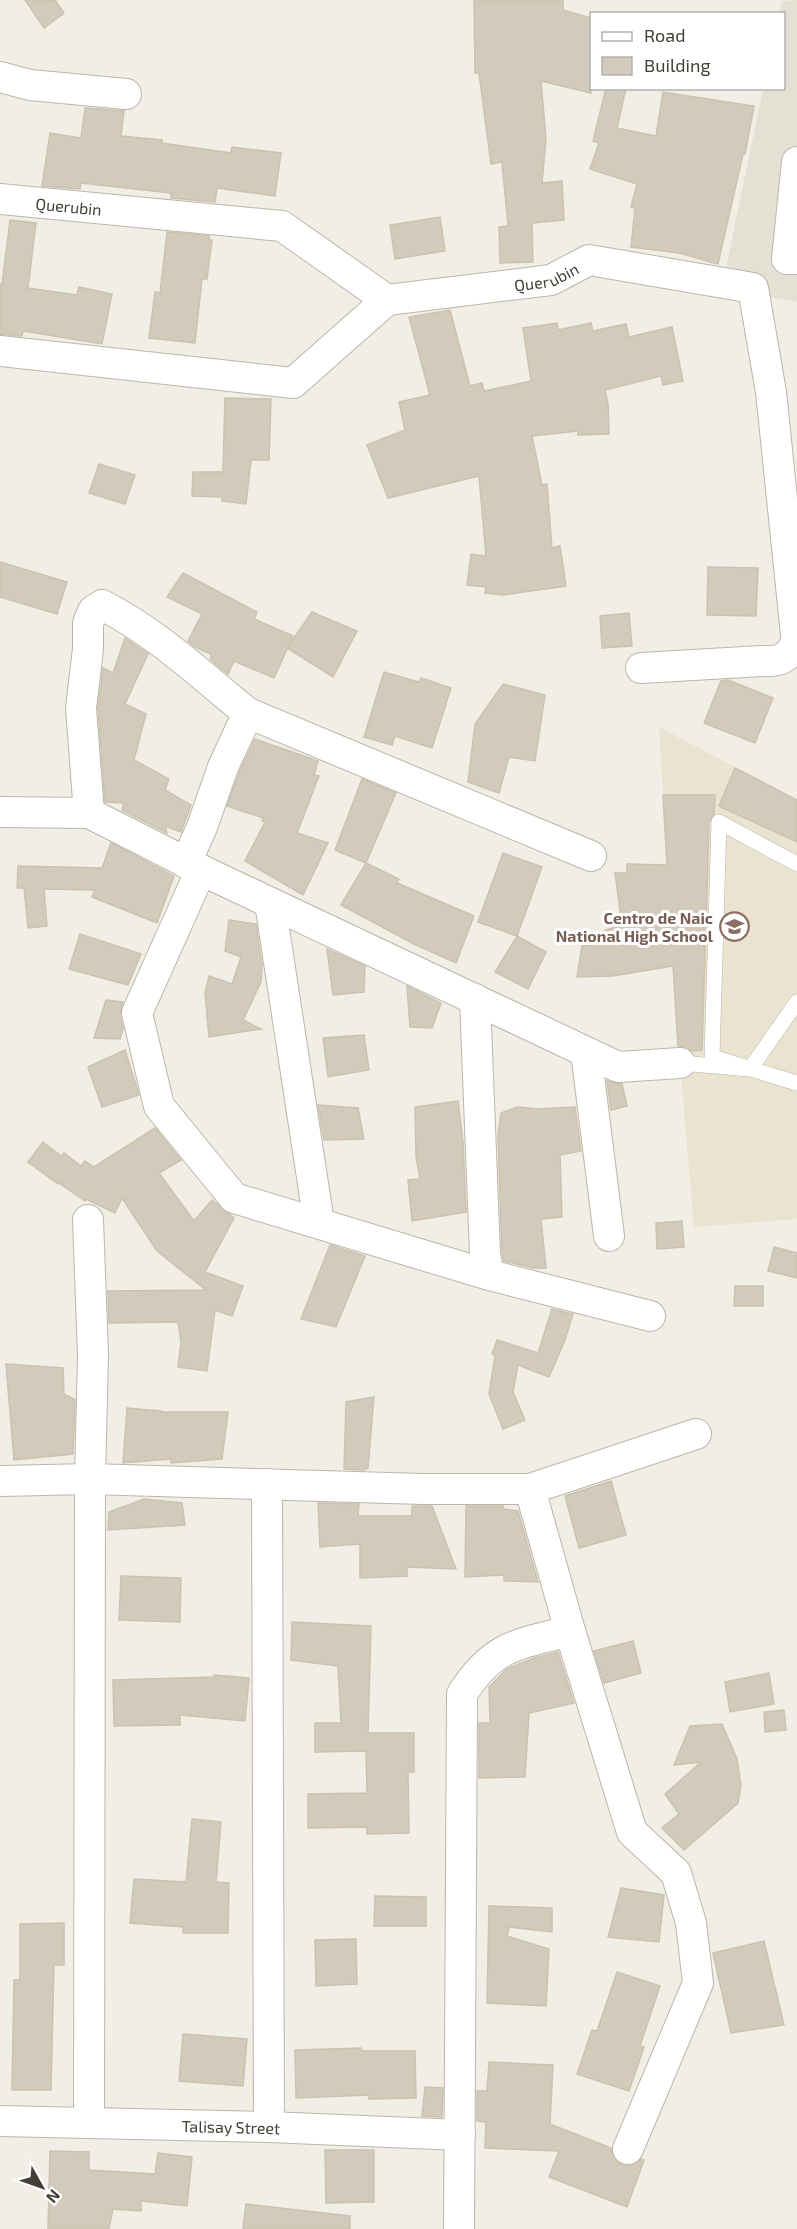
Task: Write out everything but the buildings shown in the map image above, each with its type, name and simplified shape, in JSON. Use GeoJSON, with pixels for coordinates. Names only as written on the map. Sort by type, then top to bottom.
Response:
{"type":"FeatureCollection","features":[{"type":"Feature","properties":{"kind":"street"},"geometry":{"type":"LineString","coordinates":[[0,77],[30,85],[126,94]]}},
{"type":"Feature","properties":{"kind":"street"},"geometry":{"type":"LineString","coordinates":[[641,668],[774,662],[784,660],[796,644],[784,393],[753,288],[758,278],[767,270],[792,259],[797,162]]}},
{"type":"Feature","properties":{"kind":"street","name":"Querubin"},"geometry":{"type":"LineString","coordinates":[[0,199],[282,226],[387,300],[551,279],[589,260],[753,288]]}},
{"type":"Feature","properties":{"kind":"street"},"geometry":{"type":"LineString","coordinates":[[0,351],[293,383],[387,300]]}},
{"type":"Feature","properties":{"kind":"street"},"geometry":{"type":"LineString","coordinates":[[89,813],[81,708],[88,649],[88,623],[93,611],[102,605],[120,614],[163,645],[248,713],[591,856]]}},
{"type":"Feature","properties":{"kind":"street"},"geometry":{"type":"LineString","coordinates":[[248,713],[223,767],[202,827],[193,867],[137,1013],[159,1106],[234,1197],[489,1275],[650,1316]]}},
{"type":"Feature","properties":{"kind":"street"},"geometry":{"type":"LineString","coordinates":[[0,812],[89,813],[193,867],[618,1067],[680,1063]]}},
{"type":"Feature","properties":{"kind":"street"},"geometry":{"type":"LineString","coordinates":[[270,903],[319,1223]]}},
{"type":"Feature","properties":{"kind":"street"},"geometry":{"type":"LineString","coordinates":[[475,999],[485,1254],[489,1275]]}},
{"type":"Feature","properties":{"kind":"street"},"geometry":{"type":"LineString","coordinates":[[586,1052],[609,1236]]}},
{"type":"Feature","properties":{"kind":"street"},"geometry":{"type":"LineString","coordinates":[[88,1220],[93,1355],[90,1479],[89,2122]]}},
{"type":"Feature","properties":{"kind":"street"},"geometry":{"type":"LineString","coordinates":[[0,1481],[90,1479],[423,1489],[530,1489],[696,1434]]}},
{"type":"Feature","properties":{"kind":"street"},"geometry":{"type":"LineString","coordinates":[[267,1484],[269,2127]]}},
{"type":"Feature","properties":{"kind":"street"},"geometry":{"type":"LineString","coordinates":[[530,1489],[570,1631],[632,1832],[676,1873],[691,1923],[698,1983],[628,2149]]}},
{"type":"Feature","properties":{"kind":"street"},"geometry":{"type":"LineString","coordinates":[[459,2229],[462,1694],[473,1677],[493,1657],[514,1645],[570,1631]]}},
{"type":"Feature","properties":{"kind":"street","name":"Talisay Street"},"geometry":{"type":"LineString","coordinates":[[0,2121],[269,2127],[460,2135]]}},
{"type":"Feature","properties":{"kind":"lane"},"geometry":{"type":"LineString","coordinates":[[797,864],[719,822],[712,1057],[797,1083]]}},
{"type":"Feature","properties":{"kind":"lane"},"geometry":{"type":"LineString","coordinates":[[750,1069],[797,1002]]}},
{"type":"Feature","properties":{"kind":"lane"},"geometry":{"type":"LineString","coordinates":[[680,1063],[750,1069]]}},
{"type":"Feature","properties":{"kind":"shaded area"},"geometry":{"type":"Polygon","coordinates":[[[797,0],[797,302],[769,297],[767,280],[725,273],[763,90],[785,90],[785,12],[779,12],[782,1],[797,0]]]}},
{"type":"Feature","properties":{"kind":"shaded area","name":"Centro de Naic National High School"},"geometry":{"type":"Polygon","coordinates":[[[659,727],[797,800],[797,1219],[694,1227],[679,1051],[659,727]]]}},
{"type":"Feature","properties":{"kind":"place","name":"Centro de Naic National High School"},"geometry":{"type":"Point","coordinates":[734,926]}}]}
